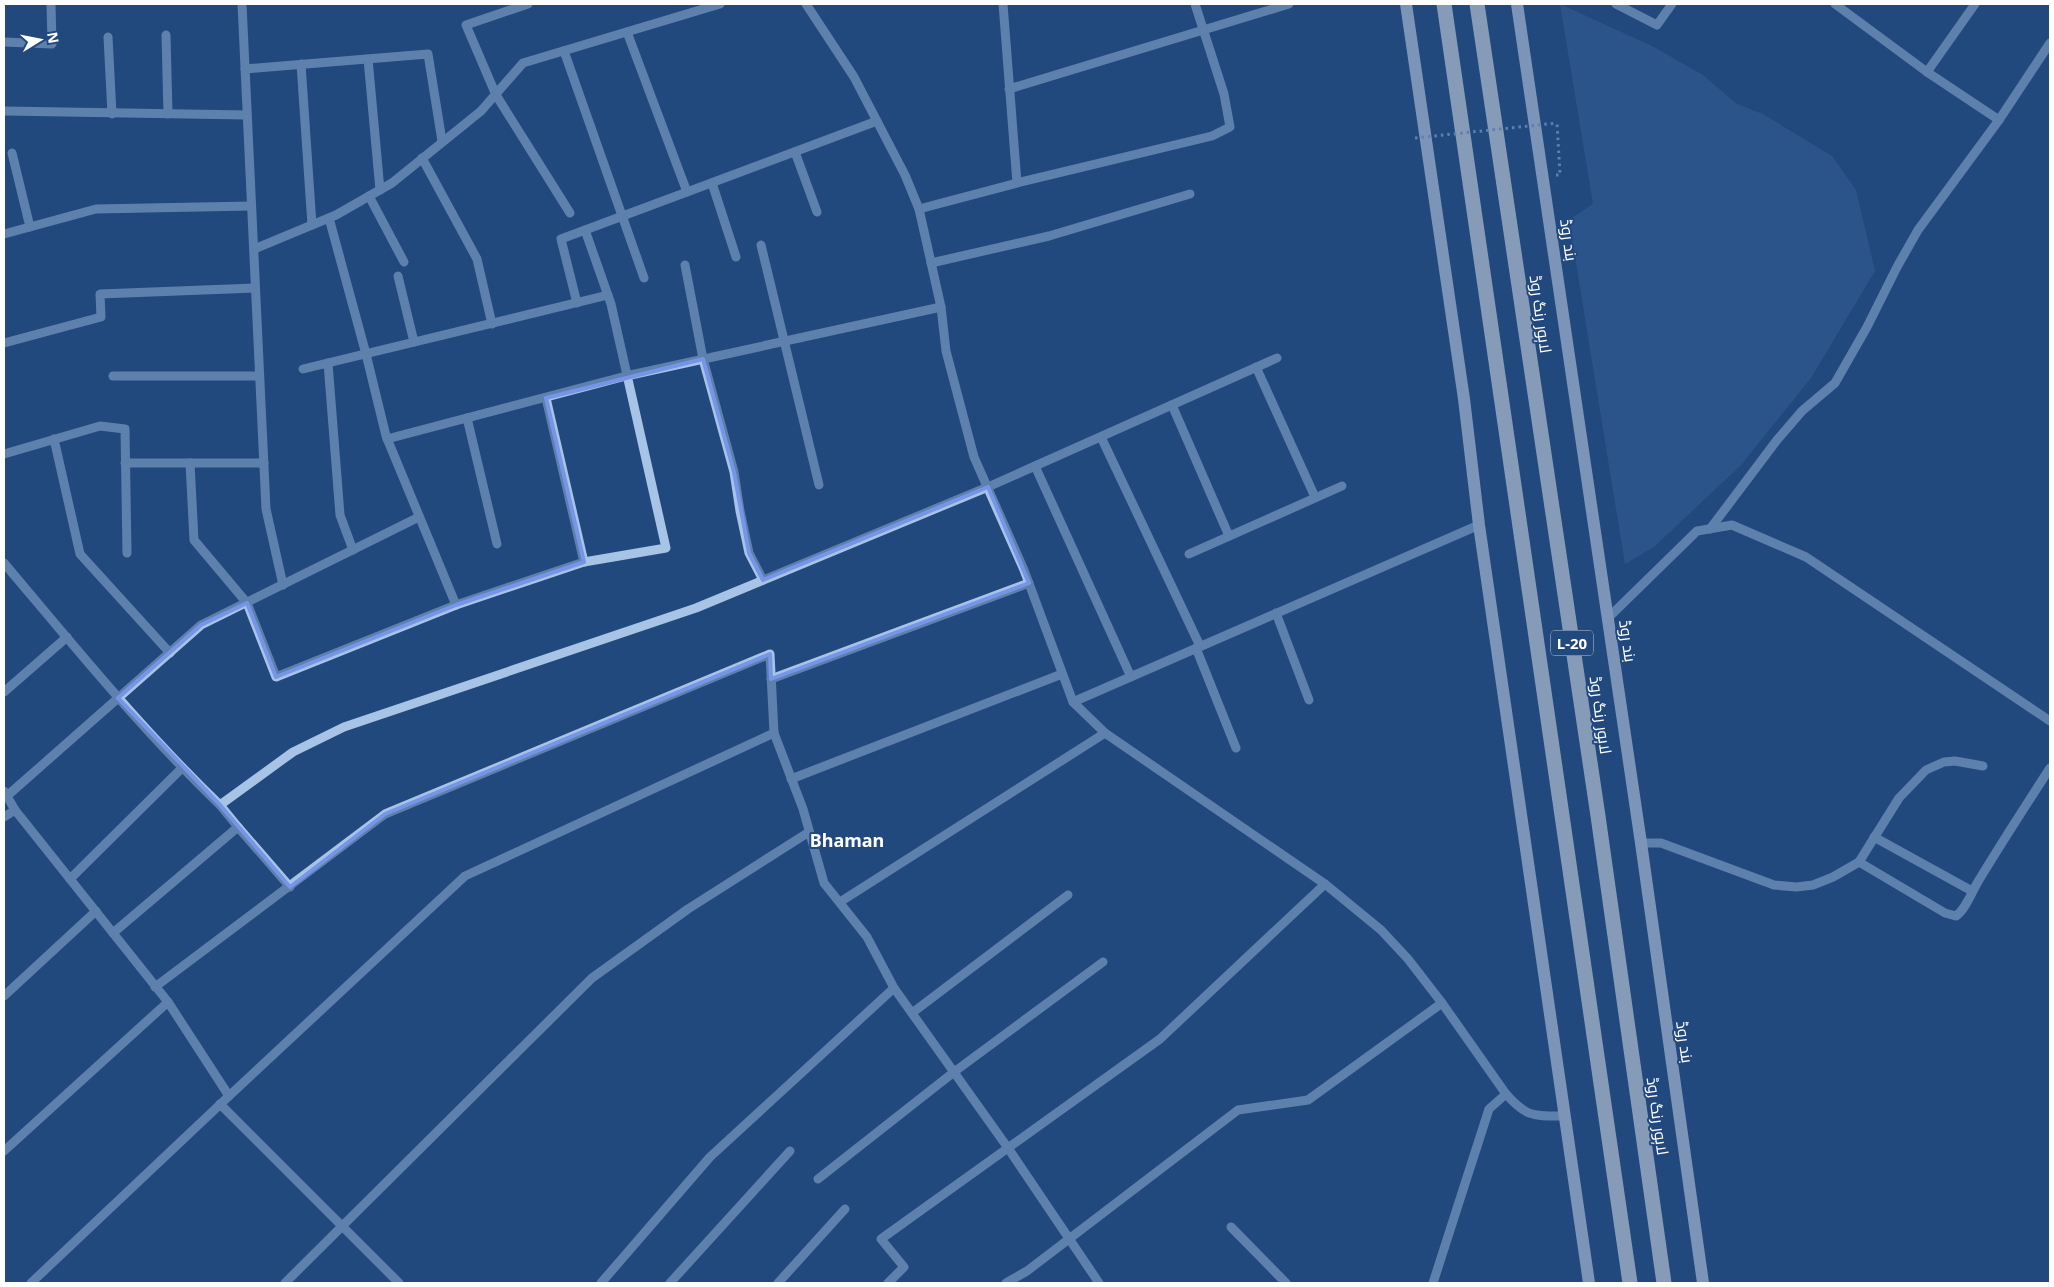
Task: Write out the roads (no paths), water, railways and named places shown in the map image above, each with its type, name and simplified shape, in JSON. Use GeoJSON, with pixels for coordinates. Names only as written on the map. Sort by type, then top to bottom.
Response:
{"type":"FeatureCollection","features":[{"type":"Feature","properties":{"kind":"highway","name":"L-20"},"geometry":{"type":"LineString","coordinates":[[1444,4],[1630,1283]]}},
{"type":"Feature","properties":{"kind":"highway","name":"لاہور رنگ روڈ"},"geometry":{"type":"LineString","coordinates":[[1478,4],[1598,816],[1664,1283]]}},
{"type":"Feature","properties":{"kind":"main road"},"geometry":{"type":"LineString","coordinates":[[1406,4],[1464,399],[1479,525],[1589,1283]]}},
{"type":"Feature","properties":{"kind":"main road","name":"بند روڈ"},"geometry":{"type":"LineString","coordinates":[[1517,4],[1641,843],[1703,1283]]}},
{"type":"Feature","properties":{"kind":"street"},"geometry":{"type":"LineString","coordinates":[[4,42],[52,44],[51,4]]}},
{"type":"Feature","properties":{"kind":"street"},"geometry":{"type":"LineString","coordinates":[[242,4],[266,509],[283,585]]}},
{"type":"Feature","properties":{"kind":"street"},"geometry":{"type":"LineString","coordinates":[[528,4],[466,25],[496,94],[570,214]]}},
{"type":"Feature","properties":{"kind":"street"},"geometry":{"type":"LineString","coordinates":[[254,249],[329,218],[392,183],[481,111],[523,63],[720,4]]}},
{"type":"Feature","properties":{"kind":"street"},"geometry":{"type":"LineString","coordinates":[[806,4],[854,77],[905,175],[919,209],[941,307],[949,361],[974,457],[1029,584],[1073,702],[1106,733],[1325,884],[1381,930],[1408,959],[1442,1003],[1517,1107],[1536,1116],[1565,1116]]}},
{"type":"Feature","properties":{"kind":"street"},"geometry":{"type":"LineString","coordinates":[[1003,4],[1017,184]]}},
{"type":"Feature","properties":{"kind":"street"},"geometry":{"type":"LineString","coordinates":[[919,209],[1212,136],[1230,127],[1224,94],[1195,4]]}},
{"type":"Feature","properties":{"kind":"street"},"geometry":{"type":"LineString","coordinates":[[1009,89],[1289,4]]}},
{"type":"Feature","properties":{"kind":"street"},"geometry":{"type":"LineString","coordinates":[[1616,4],[1658,25],[1672,4]]}},
{"type":"Feature","properties":{"kind":"street"},"geometry":{"type":"LineString","coordinates":[[1835,4],[1927,72],[1999,120]]}},
{"type":"Feature","properties":{"kind":"street"},"geometry":{"type":"LineString","coordinates":[[1927,72],[1974,4]]}},
{"type":"Feature","properties":{"kind":"street"},"geometry":{"type":"LineString","coordinates":[[627,32],[687,192]]}},
{"type":"Feature","properties":{"kind":"street"},"geometry":{"type":"LineString","coordinates":[[166,35],[168,114]]}},
{"type":"Feature","properties":{"kind":"street"},"geometry":{"type":"LineString","coordinates":[[108,37],[112,114]]}},
{"type":"Feature","properties":{"kind":"street"},"geometry":{"type":"LineString","coordinates":[[1710,529],[1777,440],[1802,412],[1835,383],[1868,327],[1897,267],[1918,230],[1999,120],[2050,43]]}},
{"type":"Feature","properties":{"kind":"street"},"geometry":{"type":"LineString","coordinates":[[564,51],[644,278]]}},
{"type":"Feature","properties":{"kind":"street"},"geometry":{"type":"LineString","coordinates":[[245,69],[428,54],[442,141]]}},
{"type":"Feature","properties":{"kind":"street"},"geometry":{"type":"LineString","coordinates":[[368,59],[380,190]]}},
{"type":"Feature","properties":{"kind":"street"},"geometry":{"type":"LineString","coordinates":[[301,64],[312,225]]}},
{"type":"Feature","properties":{"kind":"street"},"geometry":{"type":"LineString","coordinates":[[4,111],[247,116]]}},
{"type":"Feature","properties":{"kind":"street"},"geometry":{"type":"LineString","coordinates":[[577,303],[561,239],[877,121]]}},
{"type":"Feature","properties":{"kind":"street"},"geometry":{"type":"LineString","coordinates":[[795,152],[817,212]]}},
{"type":"Feature","properties":{"kind":"street"},"geometry":{"type":"LineString","coordinates":[[12,154],[30,227]]}},
{"type":"Feature","properties":{"kind":"street"},"geometry":{"type":"LineString","coordinates":[[422,158],[476,259],[492,324]]}},
{"type":"Feature","properties":{"kind":"street"},"geometry":{"type":"LineString","coordinates":[[712,183],[736,256]]}},
{"type":"Feature","properties":{"kind":"street"},"geometry":{"type":"LineString","coordinates":[[931,263],[1049,236],[1190,194]]}},
{"type":"Feature","properties":{"kind":"street"},"geometry":{"type":"LineString","coordinates":[[369,196],[404,262]]}},
{"type":"Feature","properties":{"kind":"street"},"geometry":{"type":"LineString","coordinates":[[4,234],[96,209],[251,206]]}},
{"type":"Feature","properties":{"kind":"street"},"geometry":{"type":"LineString","coordinates":[[329,218],[387,439],[456,605]]}},
{"type":"Feature","properties":{"kind":"street"},"geometry":{"type":"LineString","coordinates":[[190,463],[194,540],[247,603],[276,677],[456,605],[584,562],[666,548],[608,295],[585,230]]}},
{"type":"Feature","properties":{"kind":"street"},"geometry":{"type":"LineString","coordinates":[[761,245],[818,485]]}},
{"type":"Feature","properties":{"kind":"street"},"geometry":{"type":"LineString","coordinates":[[685,265],[703,359],[734,472],[749,553],[763,580]]}},
{"type":"Feature","properties":{"kind":"street"},"geometry":{"type":"LineString","coordinates":[[398,276],[414,342]]}},
{"type":"Feature","properties":{"kind":"street"},"geometry":{"type":"LineString","coordinates":[[4,343],[101,317],[100,294],[255,288]]}},
{"type":"Feature","properties":{"kind":"street"},"geometry":{"type":"LineString","coordinates":[[303,369],[608,295]]}},
{"type":"Feature","properties":{"kind":"street"},"geometry":{"type":"LineString","coordinates":[[387,439],[626,376],[941,307]]}},
{"type":"Feature","properties":{"kind":"street"},"geometry":{"type":"LineString","coordinates":[[220,805],[293,752],[344,728],[696,608],[988,487],[1277,358]]}},
{"type":"Feature","properties":{"kind":"street"},"geometry":{"type":"LineString","coordinates":[[328,363],[340,515],[353,550]]}},
{"type":"Feature","properties":{"kind":"street"},"geometry":{"type":"LineString","coordinates":[[1256,367],[1315,497]]}},
{"type":"Feature","properties":{"kind":"street"},"geometry":{"type":"LineString","coordinates":[[113,376],[259,376]]}},
{"type":"Feature","properties":{"kind":"street"},"geometry":{"type":"LineString","coordinates":[[546,398],[584,562]]}},
{"type":"Feature","properties":{"kind":"street"},"geometry":{"type":"LineString","coordinates":[[1172,405],[1229,536]]}},
{"type":"Feature","properties":{"kind":"street"},"geometry":{"type":"LineString","coordinates":[[467,418],[496,544]]}},
{"type":"Feature","properties":{"kind":"street"},"geometry":{"type":"LineString","coordinates":[[4,454],[100,426],[125,429],[127,553]]}},
{"type":"Feature","properties":{"kind":"street"},"geometry":{"type":"LineString","coordinates":[[1101,437],[1198,647],[1236,748]]}},
{"type":"Feature","properties":{"kind":"street"},"geometry":{"type":"LineString","coordinates":[[54,439],[80,554],[170,652]]}},
{"type":"Feature","properties":{"kind":"street"},"geometry":{"type":"LineString","coordinates":[[125,463],[264,463]]}},
{"type":"Feature","properties":{"kind":"street"},"geometry":{"type":"LineString","coordinates":[[1035,466],[1131,677]]}},
{"type":"Feature","properties":{"kind":"street"},"geometry":{"type":"LineString","coordinates":[[1189,554],[1342,486]]}},
{"type":"Feature","properties":{"kind":"street"},"geometry":{"type":"LineString","coordinates":[[228,1096],[168,1002],[15,810],[5,793],[201,625],[419,516]]}},
{"type":"Feature","properties":{"kind":"street"},"geometry":{"type":"LineString","coordinates":[[1073,702],[1479,525]]}},
{"type":"Feature","properties":{"kind":"street"},"geometry":{"type":"LineString","coordinates":[[1608,618],[1697,531],[1732,525],[1806,557],[2050,721]]}},
{"type":"Feature","properties":{"kind":"street"},"geometry":{"type":"LineString","coordinates":[[6,570],[67,637],[118,698],[182,768],[220,805],[290,887]]}},
{"type":"Feature","properties":{"kind":"street"},"geometry":{"type":"LineString","coordinates":[[771,679],[1029,584]]}},
{"type":"Feature","properties":{"kind":"street"},"geometry":{"type":"LineString","coordinates":[[1276,613],[1309,700]]}},
{"type":"Feature","properties":{"kind":"street"},"geometry":{"type":"LineString","coordinates":[[4,692],[67,637]]}},
{"type":"Feature","properties":{"kind":"street"},"geometry":{"type":"LineString","coordinates":[[155,987],[385,814],[770,654],[774,733],[809,832],[824,883],[867,937],[894,988],[1008,1148],[1099,1283]]}},
{"type":"Feature","properties":{"kind":"street"},"geometry":{"type":"LineString","coordinates":[[791,779],[1062,674]]}},
{"type":"Feature","properties":{"kind":"street"},"geometry":{"type":"LineString","coordinates":[[31,1283],[464,876],[774,733]]}},
{"type":"Feature","properties":{"kind":"street"},"geometry":{"type":"LineString","coordinates":[[840,902],[1106,733]]}},
{"type":"Feature","properties":{"kind":"street"},"geometry":{"type":"LineString","coordinates":[[1641,843],[1661,843],[1774,885],[1784,887],[1812,885],[1848,870],[1859,862],[1899,798],[1926,770],[1944,762],[1955,761],[1984,766]]}},
{"type":"Feature","properties":{"kind":"street"},"geometry":{"type":"LineString","coordinates":[[70,879],[182,768]]}},
{"type":"Feature","properties":{"kind":"street"},"geometry":{"type":"LineString","coordinates":[[1859,862],[1953,917],[1960,913],[2050,768]]}},
{"type":"Feature","properties":{"kind":"street"},"geometry":{"type":"LineString","coordinates":[[4,817],[15,810]]}},
{"type":"Feature","properties":{"kind":"street"},"geometry":{"type":"LineString","coordinates":[[113,933],[238,827]]}},
{"type":"Feature","properties":{"kind":"street"},"geometry":{"type":"LineString","coordinates":[[285,1283],[592,978],[688,909],[809,832]]}},
{"type":"Feature","properties":{"kind":"street"},"geometry":{"type":"LineString","coordinates":[[1874,837],[1972,891]]}},
{"type":"Feature","properties":{"kind":"street"},"geometry":{"type":"LineString","coordinates":[[888,1283],[904,1267],[881,1239],[1160,1039],[1325,884]]}},
{"type":"Feature","properties":{"kind":"street"},"geometry":{"type":"LineString","coordinates":[[912,1013],[1068,895]]}},
{"type":"Feature","properties":{"kind":"street"},"geometry":{"type":"LineString","coordinates":[[4,996],[96,912]]}},
{"type":"Feature","properties":{"kind":"street"},"geometry":{"type":"LineString","coordinates":[[818,1179],[954,1072],[1103,962]]}},
{"type":"Feature","properties":{"kind":"street"},"geometry":{"type":"LineString","coordinates":[[601,1283],[710,1158],[894,988]]}},
{"type":"Feature","properties":{"kind":"street"},"geometry":{"type":"LineString","coordinates":[[4,1151],[168,1002]]}},
{"type":"Feature","properties":{"kind":"street"},"geometry":{"type":"LineString","coordinates":[[1008,1283],[1027,1271],[1238,1110],[1308,1100],[1442,1003]]}},
{"type":"Feature","properties":{"kind":"street"},"geometry":{"type":"LineString","coordinates":[[1433,1283],[1489,1109],[1506,1094]]}},
{"type":"Feature","properties":{"kind":"street"},"geometry":{"type":"LineString","coordinates":[[220,1104],[399,1283]]}},
{"type":"Feature","properties":{"kind":"street"},"geometry":{"type":"LineString","coordinates":[[670,1283],[790,1151]]}},
{"type":"Feature","properties":{"kind":"street"},"geometry":{"type":"LineString","coordinates":[[778,1283],[845,1208]]}},
{"type":"Feature","properties":{"kind":"street"},"geometry":{"type":"LineString","coordinates":[[1231,1226],[1286,1283]]}},
{"type":"Feature","properties":{"kind":"district","name":"Bhaman"},"geometry":{"type":"Point","coordinates":[847,840]}}]}
